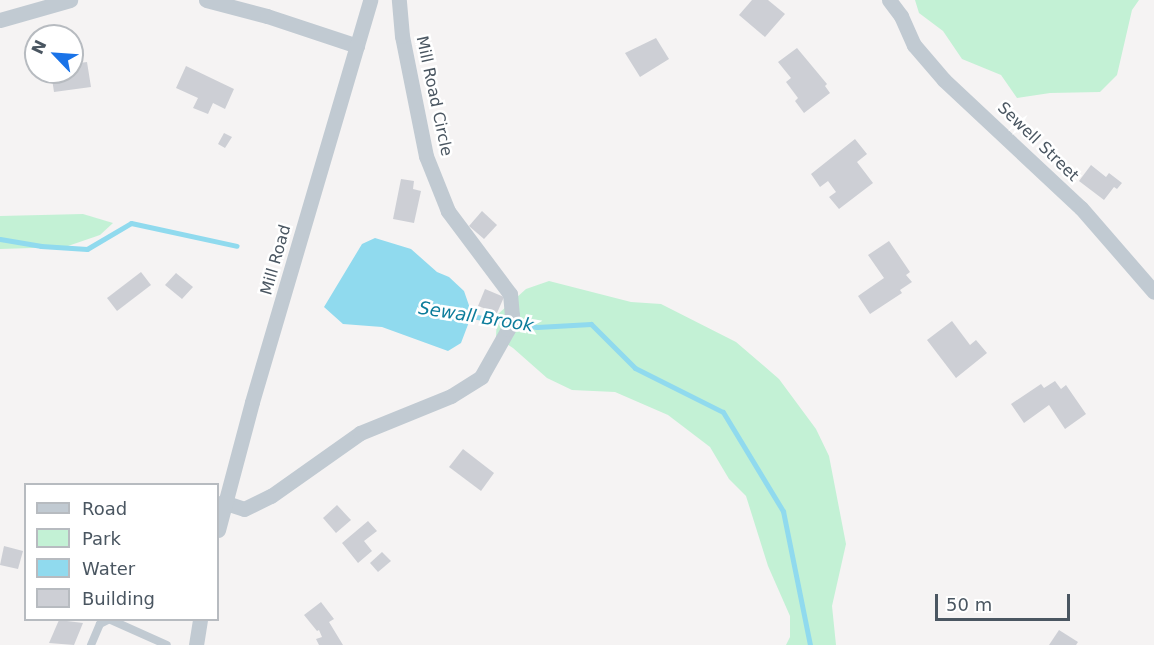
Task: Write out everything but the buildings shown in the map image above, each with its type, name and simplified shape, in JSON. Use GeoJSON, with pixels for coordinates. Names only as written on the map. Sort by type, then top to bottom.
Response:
{"type":"FeatureCollection","features":[{"type":"Feature","properties":{"kind":"street"},"geometry":{"type":"LineString","coordinates":[[0,20],[70,0]]}},
{"type":"Feature","properties":{"kind":"street"},"geometry":{"type":"LineString","coordinates":[[206,0],[267,16],[357,46]]}},
{"type":"Feature","properties":{"kind":"street","name":"Mill Road"},"geometry":{"type":"LineString","coordinates":[[219,524],[223,502],[370,0]]}},
{"type":"Feature","properties":{"kind":"street","name":"Mill Road Circle"},"geometry":{"type":"LineString","coordinates":[[223,502],[244,509],[271,496],[360,433],[452,396],[481,377],[510,322],[510,294],[448,212],[426,156],[402,36],[399,0]]}},
{"type":"Feature","properties":{"kind":"street","name":"Sewell Street"},"geometry":{"type":"LineString","coordinates":[[890,0],[901,16],[914,45],[944,80],[1081,208],[1154,292]]}},
{"type":"Feature","properties":{"kind":"street"},"geometry":{"type":"LineString","coordinates":[[196,645],[200,621]]}},
{"type":"Feature","properties":{"kind":"lane"},"geometry":{"type":"LineString","coordinates":[[91,645],[100,624],[107,621]]}},
{"type":"Feature","properties":{"kind":"lane"},"geometry":{"type":"LineString","coordinates":[[111,621],[167,645]]}},
{"type":"Feature","properties":{"kind":"green space"},"geometry":{"type":"Polygon","coordinates":[[[915,0],[1139,0],[1132,10],[1117,75],[1100,92],[1050,93],[1017,98],[1001,75],[962,59],[943,31],[919,13],[915,0]]]}},
{"type":"Feature","properties":{"kind":"green space"},"geometry":{"type":"Polygon","coordinates":[[[83,214],[113,223],[100,235],[65,247],[0,249],[0,216],[83,214]]]}},
{"type":"Feature","properties":{"kind":"green space"},"geometry":{"type":"Polygon","coordinates":[[[549,281],[631,302],[661,304],[736,342],[779,379],[816,429],[829,456],[846,544],[832,606],[836,645],[786,645],[790,637],[790,616],[768,566],[746,496],[729,479],[710,447],[668,415],[615,392],[572,390],[547,378],[513,348],[496,337],[497,315],[526,289],[549,281]]]}},
{"type":"Feature","properties":{"kind":"water"},"geometry":{"type":"Polygon","coordinates":[[[375,238],[411,249],[437,272],[449,277],[464,291],[472,314],[461,343],[448,351],[382,327],[343,324],[324,307],[362,244],[375,238]]]}},
{"type":"Feature","properties":{"kind":"waterway","name":"Sewall Brook"},"geometry":{"type":"LineString","coordinates":[[0,239],[41,246],[87,249],[131,223],[237,246]]}},
{"type":"Feature","properties":{"kind":"waterway","name":"Sewall Brook"},"geometry":{"type":"LineString","coordinates":[[465,315],[537,327],[591,324],[635,368],[723,412],[783,511],[810,645]]}}]}
